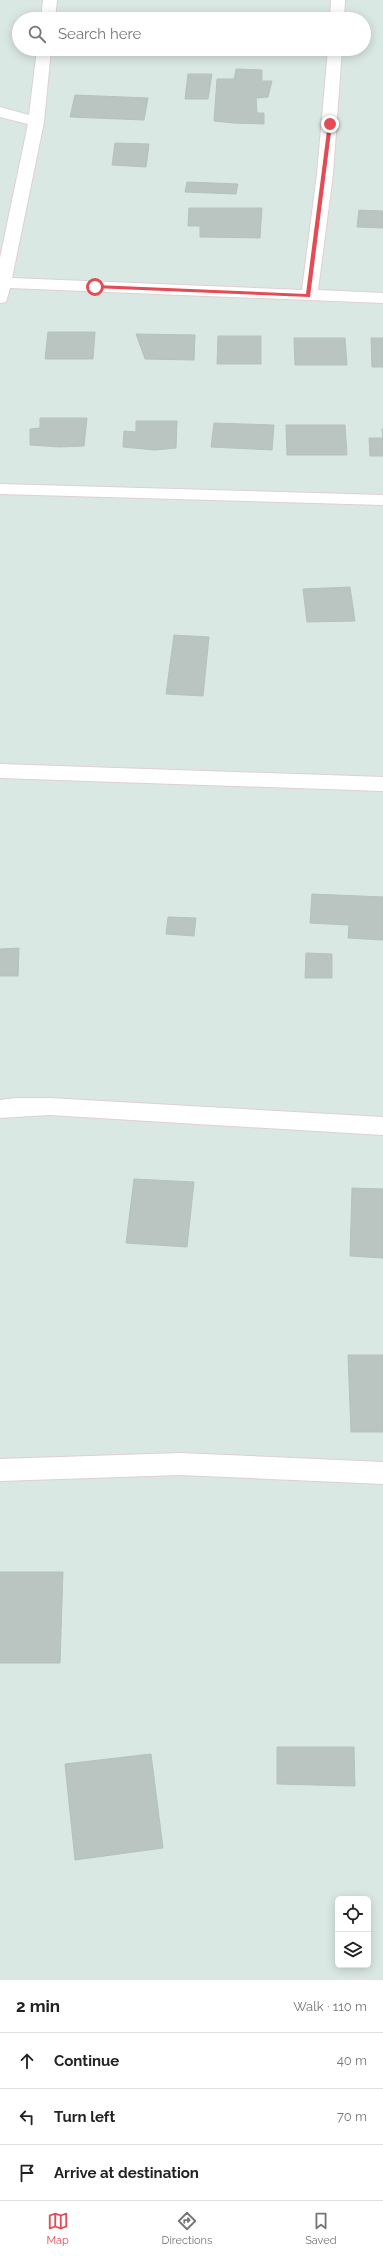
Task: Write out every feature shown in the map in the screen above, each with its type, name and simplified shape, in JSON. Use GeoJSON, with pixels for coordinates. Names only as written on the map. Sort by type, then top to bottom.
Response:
{"type":"FeatureCollection","features":[{"type":"Feature","properties":{"kind":"street"},"geometry":{"type":"LineString","coordinates":[[49,12],[50,0]]}},
{"type":"Feature","properties":{"kind":"street"},"geometry":{"type":"LineString","coordinates":[[337,12],[338,0]]}},
{"type":"Feature","properties":{"kind":"street"},"geometry":{"type":"LineString","coordinates":[[43,56],[36,122],[2,291],[383,298]]}},
{"type":"Feature","properties":{"kind":"street"},"geometry":{"type":"LineString","coordinates":[[309,296],[325,174],[334,56]]}},
{"type":"Feature","properties":{"kind":"street"},"geometry":{"type":"LineString","coordinates":[[0,112],[36,122]]}},
{"type":"Feature","properties":{"kind":"street"},"geometry":{"type":"LineString","coordinates":[[0,489],[383,500]]}},
{"type":"Feature","properties":{"kind":"street"},"geometry":{"type":"LineString","coordinates":[[0,771],[383,784]]}},
{"type":"Feature","properties":{"kind":"street"},"geometry":{"type":"LineString","coordinates":[[0,1109],[31,1106],[129,1112],[322,1120],[383,1126]]}},
{"type":"Feature","properties":{"kind":"street"},"geometry":{"type":"LineString","coordinates":[[0,1470],[180,1464],[383,1473]]}},
{"type":"Feature","properties":{"kind":"building"},"geometry":{"type":"Polygon","coordinates":[[[236,69],[262,70],[262,81],[272,81],[268,97],[256,98],[257,113],[264,113],[264,124],[214,121],[217,79],[234,79],[236,69]]]}},
{"type":"Feature","properties":{"kind":"building"},"geometry":{"type":"Polygon","coordinates":[[[188,74],[212,74],[208,99],[185,99],[188,74]]]}},
{"type":"Feature","properties":{"kind":"building"},"geometry":{"type":"Polygon","coordinates":[[[75,95],[148,98],[144,120],[70,117],[75,95]]]}},
{"type":"Feature","properties":{"kind":"building"},"geometry":{"type":"Polygon","coordinates":[[[115,143],[149,144],[146,167],[112,165],[115,143]]]}},
{"type":"Feature","properties":{"kind":"building"},"geometry":{"type":"Polygon","coordinates":[[[187,182],[238,184],[236,194],[185,192],[187,182]]]}},
{"type":"Feature","properties":{"kind":"building"},"geometry":{"type":"Polygon","coordinates":[[[189,208],[262,208],[260,238],[200,237],[200,226],[188,226],[189,208]]]}},
{"type":"Feature","properties":{"kind":"building"},"geometry":{"type":"Polygon","coordinates":[[[359,210],[383,211],[383,228],[357,227],[359,210]]]}},
{"type":"Feature","properties":{"kind":"building"},"geometry":{"type":"Polygon","coordinates":[[[48,332],[95,332],[93,359],[45,359],[48,332]]]}},
{"type":"Feature","properties":{"kind":"building"},"geometry":{"type":"Polygon","coordinates":[[[136,334],[195,335],[194,360],[145,359],[136,334]]]}},
{"type":"Feature","properties":{"kind":"building"},"geometry":{"type":"Polygon","coordinates":[[[218,336],[261,336],[261,364],[217,364],[218,336]]]}},
{"type":"Feature","properties":{"kind":"building"},"geometry":{"type":"Polygon","coordinates":[[[294,338],[345,338],[347,365],[295,365],[294,338]]]}},
{"type":"Feature","properties":{"kind":"building"},"geometry":{"type":"Polygon","coordinates":[[[371,338],[383,338],[383,367],[372,367],[371,338]]]}},
{"type":"Feature","properties":{"kind":"building"},"geometry":{"type":"Polygon","coordinates":[[[40,418],[87,418],[84,446],[60,447],[30,445],[30,429],[40,428],[40,418]]]}},
{"type":"Feature","properties":{"kind":"building"},"geometry":{"type":"Polygon","coordinates":[[[136,421],[177,421],[176,448],[155,450],[123,447],[124,431],[136,432],[136,421]]]}},
{"type":"Feature","properties":{"kind":"building"},"geometry":{"type":"Polygon","coordinates":[[[214,423],[274,425],[272,450],[211,447],[214,423]]]}},
{"type":"Feature","properties":{"kind":"building"},"geometry":{"type":"Polygon","coordinates":[[[286,425],[345,425],[347,455],[287,455],[286,425]]]}},
{"type":"Feature","properties":{"kind":"building"},"geometry":{"type":"Polygon","coordinates":[[[369,438],[383,438],[383,456],[370,456],[369,438]]]}},
{"type":"Feature","properties":{"kind":"building"},"geometry":{"type":"Polygon","coordinates":[[[350,587],[355,621],[307,622],[303,589],[350,587]]]}},
{"type":"Feature","properties":{"kind":"building"},"geometry":{"type":"Polygon","coordinates":[[[174,635],[209,637],[203,696],[166,694],[174,635]]]}},
{"type":"Feature","properties":{"kind":"building"},"geometry":{"type":"Polygon","coordinates":[[[312,894],[383,897],[383,940],[348,938],[349,925],[310,923],[312,894]]]}},
{"type":"Feature","properties":{"kind":"building"},"geometry":{"type":"Polygon","coordinates":[[[168,917],[196,918],[194,936],[166,934],[168,917]]]}},
{"type":"Feature","properties":{"kind":"building"},"geometry":{"type":"Polygon","coordinates":[[[19,948],[18,976],[0,976],[0,949],[19,948]]]}},
{"type":"Feature","properties":{"kind":"building"},"geometry":{"type":"Polygon","coordinates":[[[306,953],[332,954],[332,978],[305,978],[306,953]]]}},
{"type":"Feature","properties":{"kind":"building"},"geometry":{"type":"Polygon","coordinates":[[[134,1179],[194,1182],[187,1247],[126,1243],[134,1179]]]}},
{"type":"Feature","properties":{"kind":"building"},"geometry":{"type":"Polygon","coordinates":[[[352,1188],[383,1189],[383,1258],[350,1256],[352,1188]]]}},
{"type":"Feature","properties":{"kind":"building"},"geometry":{"type":"Polygon","coordinates":[[[348,1355],[383,1355],[383,1432],[351,1432],[348,1355]]]}},
{"type":"Feature","properties":{"kind":"building"},"geometry":{"type":"Polygon","coordinates":[[[0,1572],[63,1572],[60,1663],[0,1663],[0,1572]]]}},
{"type":"Feature","properties":{"kind":"building"},"geometry":{"type":"Polygon","coordinates":[[[277,1747],[354,1747],[355,1786],[277,1784],[277,1747]]]}},
{"type":"Feature","properties":{"kind":"building"},"geometry":{"type":"Polygon","coordinates":[[[151,1754],[163,1848],[75,1860],[65,1764],[151,1754]]]}},
{"type":"Feature","properties":{"kind":"route"},"geometry":{"type":"LineString","coordinates":[[95,287],[309,296],[330,124]]}}]}
